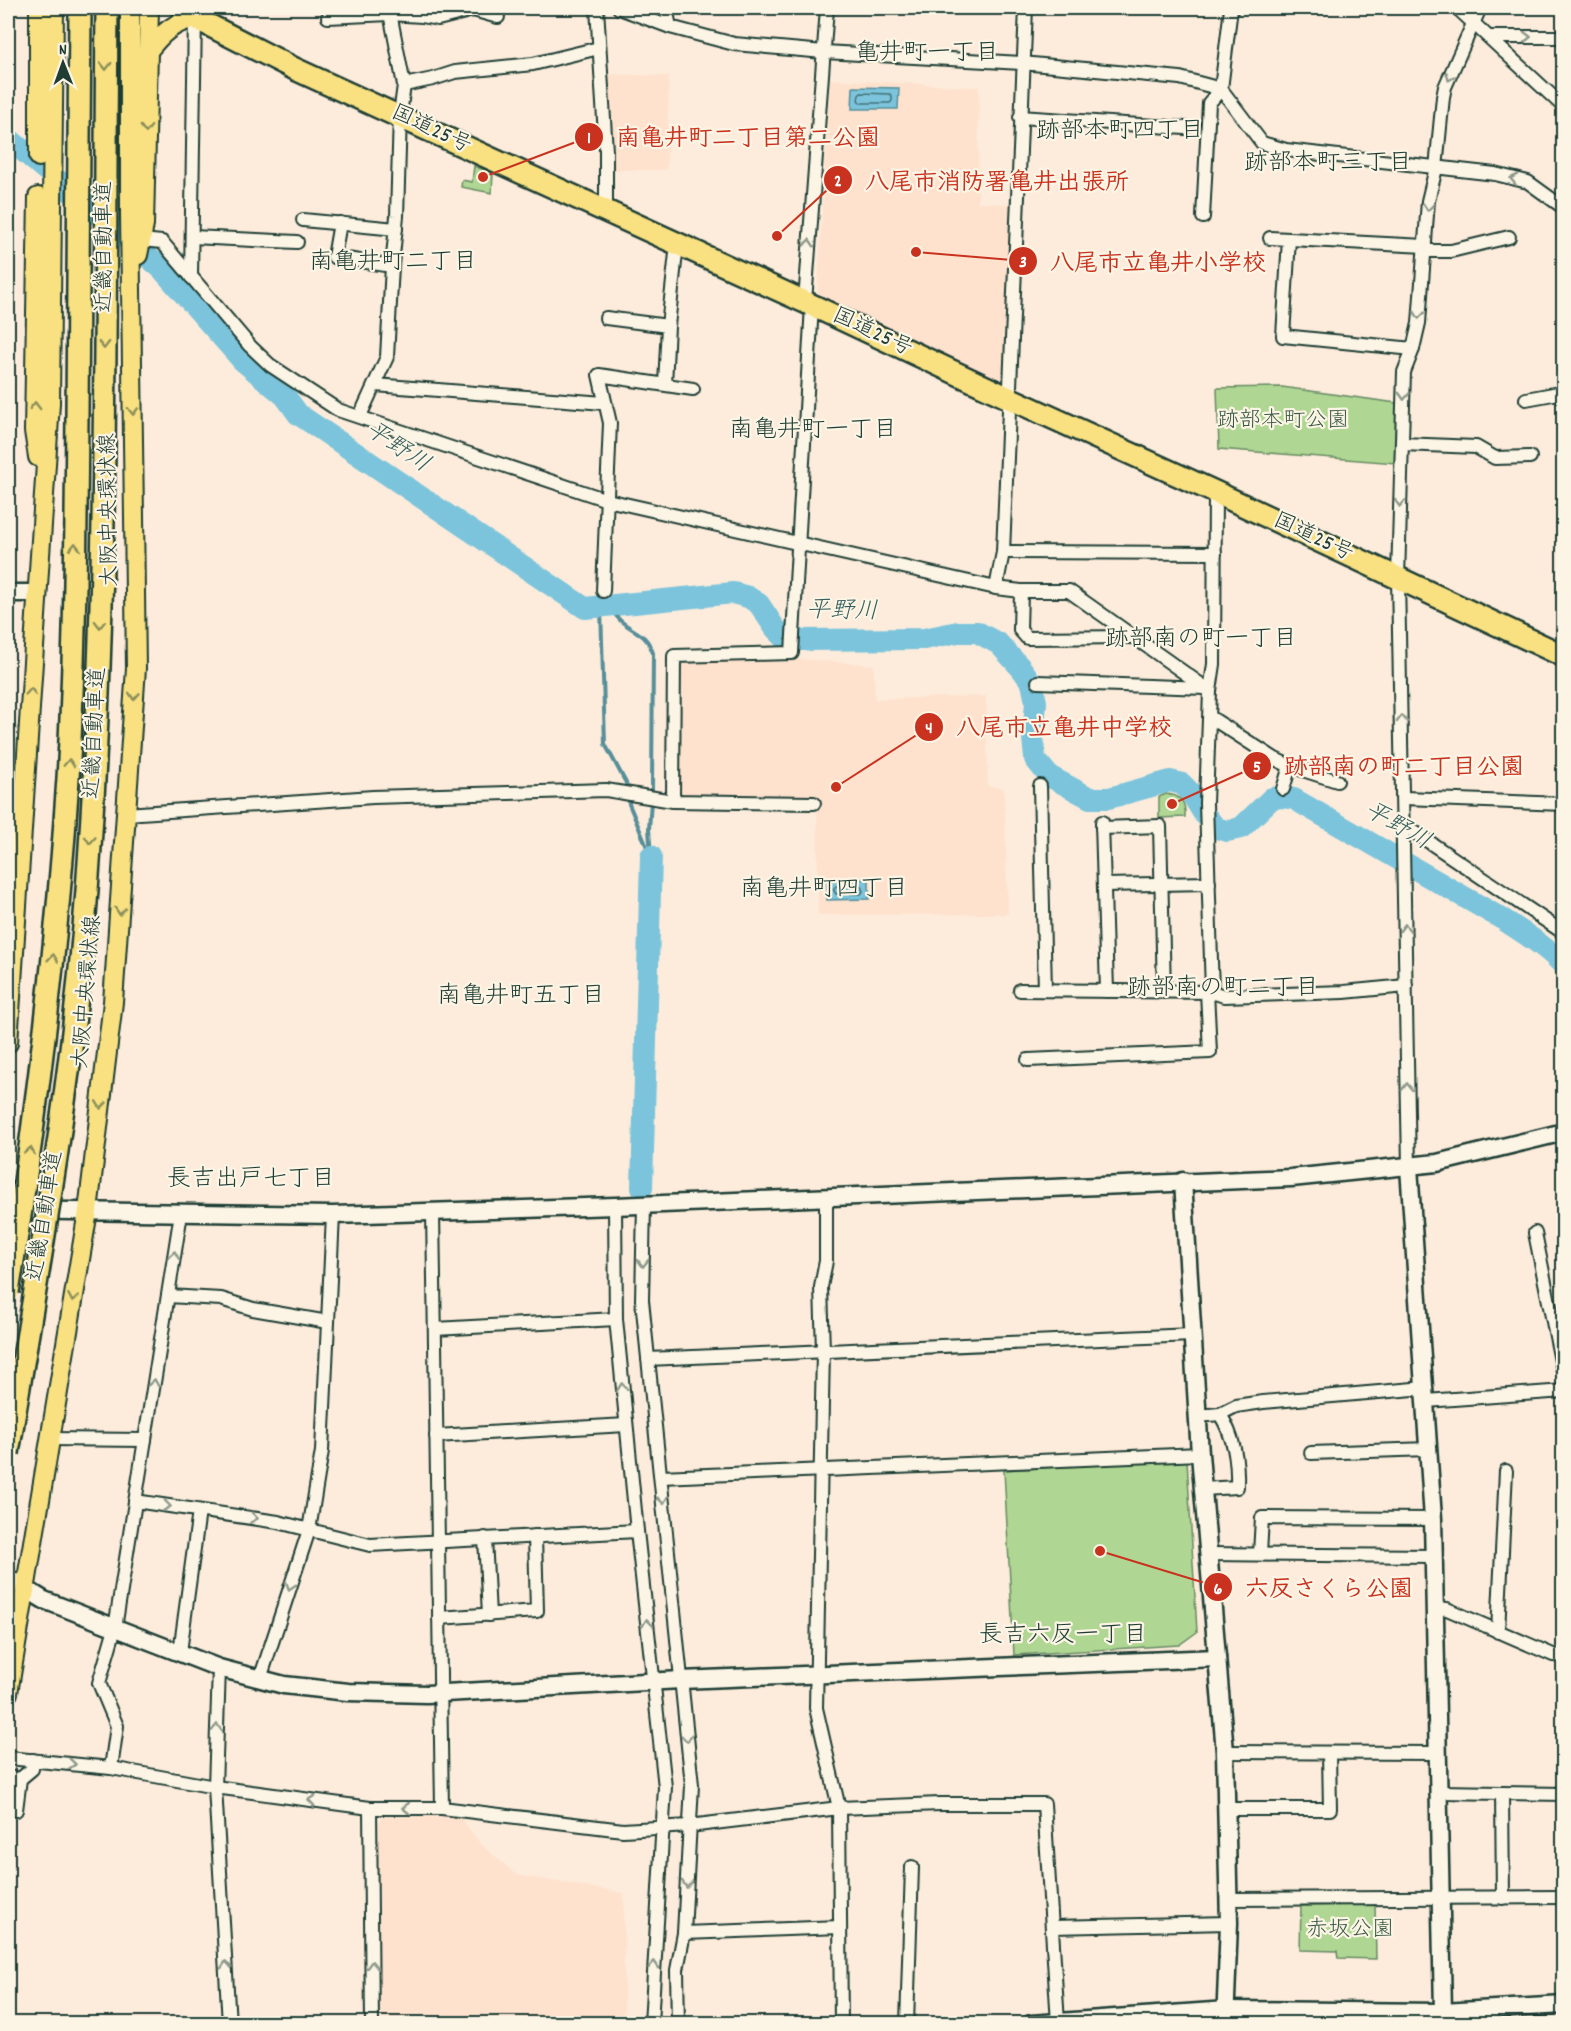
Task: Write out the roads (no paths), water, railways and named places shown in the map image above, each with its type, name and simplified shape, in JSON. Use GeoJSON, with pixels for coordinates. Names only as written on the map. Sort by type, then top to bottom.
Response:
{"type":"FeatureCollection","features":[{"type":"Feature","properties":{"kind":"highway","name":"近畿自動車道"},"geometry":{"type":"LineString","coordinates":[[8,1292],[34,1123],[48,1012],[68,775],[76,532],[80,8]]}},
{"type":"Feature","properties":{"kind":"highway","name":"近畿自動車道"},"geometry":{"type":"LineString","coordinates":[[8,1453],[61,1124],[76,1013],[87,891],[96,728],[103,528],[107,8]]}},
{"type":"Feature","properties":{"kind":"highway","name":"国道25号"},"geometry":{"type":"LineString","coordinates":[[191,11],[295,69],[808,303],[1009,399],[1215,492],[1563,656]]}},
{"type":"Feature","properties":{"kind":"main road"},"geometry":{"type":"LineString","coordinates":[[39,8],[39,170],[34,431],[43,485]]}},
{"type":"Feature","properties":{"kind":"main road"},"geometry":{"type":"LineString","coordinates":[[8,1043],[50,403],[54,8]]}},
{"type":"Feature","properties":{"kind":"main road","name":"大阪中央環状線"},"geometry":{"type":"LineString","coordinates":[[8,1693],[88,1211],[113,1002],[136,668],[130,214],[130,8]]}},
{"type":"Feature","properties":{"kind":"main road","name":"大阪中央環状線"},"geometry":{"type":"LineString","coordinates":[[132,289],[144,225],[149,8]]}},
{"type":"Feature","properties":{"kind":"main road"},"geometry":{"type":"LineString","coordinates":[[148,51],[160,35],[191,11]]}},
{"type":"Feature","properties":{"kind":"street"},"geometry":{"type":"LineString","coordinates":[[597,8],[606,151],[606,212]]}},
{"type":"Feature","properties":{"kind":"street"},"geometry":{"type":"LineString","coordinates":[[619,8],[670,27],[734,44],[824,52],[1022,63],[1180,78],[1221,89],[1262,143],[1286,150],[1495,174],[1528,182],[1563,208]]}},
{"type":"Feature","properties":{"kind":"street"},"geometry":{"type":"LineString","coordinates":[[666,8],[670,27]]}},
{"type":"Feature","properties":{"kind":"street"},"geometry":{"type":"LineString","coordinates":[[673,801],[674,656],[792,652],[808,303],[827,8]]}},
{"type":"Feature","properties":{"kind":"street"},"geometry":{"type":"LineString","coordinates":[[996,588],[1003,552],[1026,8]]}},
{"type":"Feature","properties":{"kind":"street"},"geometry":{"type":"LineString","coordinates":[[1203,217],[1209,103],[1221,89],[1231,8]]}},
{"type":"Feature","properties":{"kind":"street"},"geometry":{"type":"LineString","coordinates":[[1457,8],[1491,37],[1563,107]]}},
{"type":"Feature","properties":{"kind":"street"},"geometry":{"type":"LineString","coordinates":[[1443,2012],[1433,1519],[1408,1145],[1404,798],[1398,578],[1404,372],[1413,349],[1419,323],[1428,201],[1436,168],[1445,87],[1480,8]]}},
{"type":"Feature","properties":{"kind":"street"},"geometry":{"type":"LineString","coordinates":[[328,17],[389,11],[438,19],[473,10],[498,17]]}},
{"type":"Feature","properties":{"kind":"street"},"geometry":{"type":"LineString","coordinates":[[191,11],[191,277]]}},
{"type":"Feature","properties":{"kind":"street"},"geometry":{"type":"LineString","coordinates":[[360,416],[387,357],[396,229],[400,115],[404,85],[389,11]]}},
{"type":"Feature","properties":{"kind":"street"},"geometry":{"type":"LineString","coordinates":[[1491,37],[1563,37]]}},
{"type":"Feature","properties":{"kind":"street"},"geometry":{"type":"LineString","coordinates":[[404,85],[455,72],[533,64],[599,48]]}},
{"type":"Feature","properties":{"kind":"street"},"geometry":{"type":"LineString","coordinates":[[1020,117],[1185,128]]}},
{"type":"Feature","properties":{"kind":"street"},"geometry":{"type":"LineString","coordinates":[[303,220],[396,229]]}},
{"type":"Feature","properties":{"kind":"street"},"geometry":{"type":"LineString","coordinates":[[340,223],[334,257],[392,266]]}},
{"type":"Feature","properties":{"kind":"street"},"geometry":{"type":"LineString","coordinates":[[192,237],[297,242]]}},
{"type":"Feature","properties":{"kind":"street"},"geometry":{"type":"LineString","coordinates":[[1270,238],[1451,251],[1509,237]]}},
{"type":"Feature","properties":{"kind":"street"},"geometry":{"type":"LineString","coordinates":[[1289,239],[1283,336],[1413,349]]}},
{"type":"Feature","properties":{"kind":"street"},"geometry":{"type":"LineString","coordinates":[[141,240],[162,242],[250,346],[270,365],[338,410],[607,500],[996,588],[1022,591],[1069,591],[1208,690]]}},
{"type":"Feature","properties":{"kind":"street"},"geometry":{"type":"LineString","coordinates":[[665,384],[668,326],[677,244]]}},
{"type":"Feature","properties":{"kind":"street"},"geometry":{"type":"LineString","coordinates":[[606,318],[668,326]]}},
{"type":"Feature","properties":{"kind":"street"},"geometry":{"type":"LineString","coordinates":[[603,591],[609,423],[599,375],[693,389]]}},
{"type":"Feature","properties":{"kind":"street"},"geometry":{"type":"LineString","coordinates":[[375,385],[604,403]]}},
{"type":"Feature","properties":{"kind":"street"},"geometry":{"type":"LineString","coordinates":[[1526,399],[1563,392]]}},
{"type":"Feature","properties":{"kind":"street"},"geometry":{"type":"LineString","coordinates":[[1402,444],[1476,447],[1495,458],[1530,457]]}},
{"type":"Feature","properties":{"kind":"street"},"geometry":{"type":"LineString","coordinates":[[1028,1060],[1210,1052],[1206,804],[1208,690],[1214,664],[1215,492]]}},
{"type":"Feature","properties":{"kind":"street"},"geometry":{"type":"LineString","coordinates":[[1003,552],[1215,553]]}},
{"type":"Feature","properties":{"kind":"street"},"geometry":{"type":"LineString","coordinates":[[1022,591],[1020,630],[1027,638],[1131,637]]}},
{"type":"Feature","properties":{"kind":"street"},"geometry":{"type":"LineString","coordinates":[[8,593],[37,593]]}},
{"type":"Feature","properties":{"kind":"street"},"geometry":{"type":"LineString","coordinates":[[1038,682],[1208,690]]}},
{"type":"Feature","properties":{"kind":"street"},"geometry":{"type":"LineString","coordinates":[[1209,717],[1275,759],[1337,781]]}},
{"type":"Feature","properties":{"kind":"street"},"geometry":{"type":"LineString","coordinates":[[1283,789],[1290,766]]}},
{"type":"Feature","properties":{"kind":"street"},"geometry":{"type":"LineString","coordinates":[[1040,786],[1045,990]]}},
{"type":"Feature","properties":{"kind":"street"},"geometry":{"type":"LineString","coordinates":[[126,814],[215,806],[432,794],[606,790],[673,801],[814,803]]}},
{"type":"Feature","properties":{"kind":"street"},"geometry":{"type":"LineString","coordinates":[[1404,798],[1563,804]]}},
{"type":"Feature","properties":{"kind":"street"},"geometry":{"type":"LineString","coordinates":[[1107,990],[1102,825],[1160,826],[1164,992]]}},
{"type":"Feature","properties":{"kind":"street"},"geometry":{"type":"LineString","coordinates":[[1404,825],[1563,933]]}},
{"type":"Feature","properties":{"kind":"street"},"geometry":{"type":"LineString","coordinates":[[1104,885],[1209,883]]}},
{"type":"Feature","properties":{"kind":"street"},"geometry":{"type":"LineString","coordinates":[[1020,990],[1210,992],[1224,996],[1344,992],[1406,986]]}},
{"type":"Feature","properties":{"kind":"street"},"geometry":{"type":"LineString","coordinates":[[8,1210],[333,1215],[644,1205],[1290,1178],[1437,1163],[1563,1132]]}},
{"type":"Feature","properties":{"kind":"street"},"geometry":{"type":"LineString","coordinates":[[1183,1181],[1200,1454],[1225,1752],[1229,1899],[1226,2017]]}},
{"type":"Feature","properties":{"kind":"street"},"geometry":{"type":"LineString","coordinates":[[826,1197],[826,1261],[821,1287],[823,1351],[816,1708],[839,1808],[841,2024]]}},
{"type":"Feature","properties":{"kind":"street"},"geometry":{"type":"LineString","coordinates":[[644,1205],[642,1300],[692,1785],[684,1933],[677,1970],[678,2024]]}},
{"type":"Feature","properties":{"kind":"street"},"geometry":{"type":"LineString","coordinates":[[615,1206],[616,1319],[665,1787],[651,2024]]}},
{"type":"Feature","properties":{"kind":"street"},"geometry":{"type":"LineString","coordinates":[[433,1212],[442,1808]]}},
{"type":"Feature","properties":{"kind":"street"},"geometry":{"type":"LineString","coordinates":[[111,1768],[117,1726],[99,1683],[115,1628],[181,1213]]}},
{"type":"Feature","properties":{"kind":"street"},"geometry":{"type":"LineString","coordinates":[[260,1678],[309,1530],[322,1451],[333,1215]]}},
{"type":"Feature","properties":{"kind":"street"},"geometry":{"type":"LineString","coordinates":[[1535,1233],[1563,1376]]}},
{"type":"Feature","properties":{"kind":"street"},"geometry":{"type":"LineString","coordinates":[[168,1296],[221,1299],[253,1309],[328,1322]]}},
{"type":"Feature","properties":{"kind":"street"},"geometry":{"type":"LineString","coordinates":[[435,1329],[616,1319]]}},
{"type":"Feature","properties":{"kind":"street"},"geometry":{"type":"LineString","coordinates":[[648,1359],[1192,1335]]}},
{"type":"Feature","properties":{"kind":"street"},"geometry":{"type":"LineString","coordinates":[[1198,1416],[1220,1414],[1236,1406],[1263,1402],[1563,1390]]}},
{"type":"Feature","properties":{"kind":"street"},"geometry":{"type":"LineString","coordinates":[[1203,1489],[1237,1487],[1238,1467],[1230,1430],[1220,1414]]}},
{"type":"Feature","properties":{"kind":"street"},"geometry":{"type":"LineString","coordinates":[[436,1436],[626,1425]]}},
{"type":"Feature","properties":{"kind":"street"},"geometry":{"type":"LineString","coordinates":[[49,1439],[145,1440]]}},
{"type":"Feature","properties":{"kind":"street"},"geometry":{"type":"LineString","coordinates":[[1311,1453],[1429,1449]]}},
{"type":"Feature","properties":{"kind":"street"},"geometry":{"type":"LineString","coordinates":[[661,1478],[1200,1454]]}},
{"type":"Feature","properties":{"kind":"street"},"geometry":{"type":"LineString","coordinates":[[1498,1632],[1506,1472]]}},
{"type":"Feature","properties":{"kind":"street"},"geometry":{"type":"LineString","coordinates":[[135,1501],[278,1522],[370,1545],[637,1531]]}},
{"type":"Feature","properties":{"kind":"street"},"geometry":{"type":"LineString","coordinates":[[180,1652],[199,1511]]}},
{"type":"Feature","properties":{"kind":"street"},"geometry":{"type":"LineString","coordinates":[[1260,1554],[1262,1518],[1433,1519]]}},
{"type":"Feature","properties":{"kind":"street"},"geometry":{"type":"LineString","coordinates":[[439,1618],[537,1611],[535,1536]]}},
{"type":"Feature","properties":{"kind":"street"},"geometry":{"type":"LineString","coordinates":[[485,1538],[489,1615]]}},
{"type":"Feature","properties":{"kind":"street"},"geometry":{"type":"LineString","coordinates":[[1208,1554],[1434,1556]]}},
{"type":"Feature","properties":{"kind":"street"},"geometry":{"type":"LineString","coordinates":[[8,1578],[44,1600],[219,1668],[284,1685],[348,1692],[440,1693],[653,1681],[1217,1658]]}},
{"type":"Feature","properties":{"kind":"street"},"geometry":{"type":"LineString","coordinates":[[1435,1608],[1447,1610],[1553,1654],[1563,1656]]}},
{"type":"Feature","properties":{"kind":"street"},"geometry":{"type":"LineString","coordinates":[[219,1668],[215,1787],[229,2024]]}},
{"type":"Feature","properties":{"kind":"street"},"geometry":{"type":"LineString","coordinates":[[1225,1752],[1438,1753]]}},
{"type":"Feature","properties":{"kind":"street"},"geometry":{"type":"LineString","coordinates":[[1227,1809],[1330,1809],[1329,1753]]}},
{"type":"Feature","properties":{"kind":"street"},"geometry":{"type":"LineString","coordinates":[[8,1758],[111,1768],[215,1787],[370,1809],[442,1808],[623,1830],[689,1826],[839,1808],[940,1804],[1044,1804],[1058,2022]]}},
{"type":"Feature","properties":{"kind":"street"},"geometry":{"type":"LineString","coordinates":[[8,1808],[16,1810],[14,1778],[32,1769],[33,1760]]}},
{"type":"Feature","properties":{"kind":"street"},"geometry":{"type":"LineString","coordinates":[[1439,1792],[1563,1794]]}},
{"type":"Feature","properties":{"kind":"street"},"geometry":{"type":"LineString","coordinates":[[1502,1793],[1503,1898]]}},
{"type":"Feature","properties":{"kind":"street"},"geometry":{"type":"LineString","coordinates":[[370,1809],[372,2024]]}},
{"type":"Feature","properties":{"kind":"street"},"geometry":{"type":"LineString","coordinates":[[907,2024],[912,1867]]}},
{"type":"Feature","properties":{"kind":"street"},"geometry":{"type":"LineString","coordinates":[[1229,1899],[1563,1897]]}},
{"type":"Feature","properties":{"kind":"street"},"geometry":{"type":"LineString","coordinates":[[1052,1928],[1229,1923]]}},
{"type":"Feature","properties":{"kind":"street"},"geometry":{"type":"LineString","coordinates":[[684,1933],[840,1928]]}},
{"type":"Feature","properties":{"kind":"street"},"geometry":{"type":"LineString","coordinates":[[1031,2024],[1443,2012],[1563,2005]]}},
{"type":"Feature","properties":{"kind":"water"},"geometry":{"type":"Polygon","coordinates":[[[853,87],[899,88],[898,109],[852,109],[853,87]]]}},
{"type":"Feature","properties":{"kind":"water"},"geometry":{"type":"Polygon","coordinates":[[[869,879],[869,899],[827,900],[827,880],[869,879]]]}},
{"type":"Feature","properties":{"kind":"waterway","name":"平野川"},"geometry":{"type":"LineString","coordinates":[[8,138],[161,268],[242,360],[285,396],[298,414],[585,608],[733,593],[748,597],[759,604],[775,628],[785,638],[801,640],[924,639],[958,632],[977,632],[999,644],[1032,683],[1036,702],[1033,738],[1035,759],[1049,776],[1090,798],[1109,798],[1170,781],[1182,784],[1216,828],[1227,831],[1241,828],[1272,798],[1294,799],[1504,920],[1543,947],[1564,966]]}},
{"type":"Feature","properties":{"kind":"waterway"},"geometry":{"type":"LineString","coordinates":[[609,606],[620,620],[647,641],[653,653],[652,787],[649,829],[651,856]]}},
{"type":"Feature","properties":{"kind":"waterway"},"geometry":{"type":"LineString","coordinates":[[601,607],[605,744],[626,783],[629,804],[649,852]]}},
{"type":"Feature","properties":{"kind":"waterway"},"geometry":{"type":"LineString","coordinates":[[642,1188],[651,856]]}},
{"type":"Feature","properties":{"kind":"place","name":"南亀井町二丁目第二公園"},"geometry":{"type":"Point","coordinates":[483,177]}},
{"type":"Feature","properties":{"kind":"place","name":"八尾市消防署亀井出張所"},"geometry":{"type":"Point","coordinates":[777,236]}},
{"type":"Feature","properties":{"kind":"place","name":"八尾市立亀井小学校"},"geometry":{"type":"Point","coordinates":[916,252]}},
{"type":"Feature","properties":{"kind":"place","name":"八尾市立亀井中学校"},"geometry":{"type":"Point","coordinates":[836,787]}},
{"type":"Feature","properties":{"kind":"place","name":"跡部南の町二丁目公園"},"geometry":{"type":"Point","coordinates":[1172,804]}},
{"type":"Feature","properties":{"kind":"place","name":"六反さくら公園"},"geometry":{"type":"Point","coordinates":[1100,1551]}},
{"type":"Feature","properties":{"kind":"district","name":"亀井町一丁目"},"geometry":{"type":"Point","coordinates":[927,54]}},
{"type":"Feature","properties":{"kind":"district","name":"跡部本町四丁目"},"geometry":{"type":"Point","coordinates":[1120,132]}},
{"type":"Feature","properties":{"kind":"district","name":"跡部本町三丁目"},"geometry":{"type":"Point","coordinates":[1328,164]}},
{"type":"Feature","properties":{"kind":"district","name":"南亀井町二丁目"},"geometry":{"type":"Point","coordinates":[393,263]}},
{"type":"Feature","properties":{"kind":"district","name":"南亀井町一丁目"},"geometry":{"type":"Point","coordinates":[813,431]}},
{"type":"Feature","properties":{"kind":"district","name":"跡部南の町一丁目"},"geometry":{"type":"Point","coordinates":[1201,640]}},
{"type":"Feature","properties":{"kind":"district","name":"南亀井町四丁目"},"geometry":{"type":"Point","coordinates":[824,890]}},
{"type":"Feature","properties":{"kind":"district","name":"跡部南の町二丁目"},"geometry":{"type":"Point","coordinates":[1223,989]}},
{"type":"Feature","properties":{"kind":"district","name":"南亀井町五丁目"},"geometry":{"type":"Point","coordinates":[521,997]}},
{"type":"Feature","properties":{"kind":"district","name":"長吉出戸七丁目"},"geometry":{"type":"Point","coordinates":[251,1180]}},
{"type":"Feature","properties":{"kind":"district","name":"長吉六反一丁目"},"geometry":{"type":"Point","coordinates":[1063,1636]}},
{"type":"Feature","properties":{"kind":"park label","name":"跡部本町公園"},"geometry":{"type":"Point","coordinates":[1283,421]}},
{"type":"Feature","properties":{"kind":"park label","name":"赤坂公園"},"geometry":{"type":"Point","coordinates":[1350,1930]}}]}
